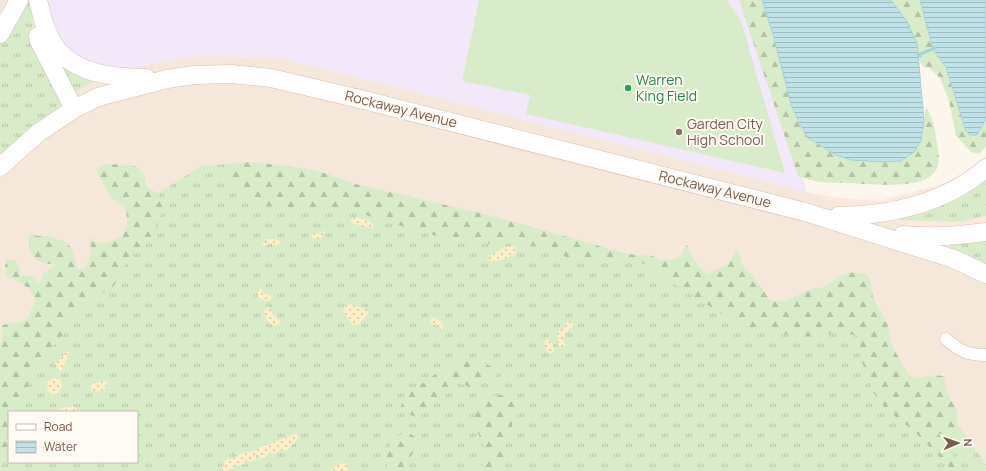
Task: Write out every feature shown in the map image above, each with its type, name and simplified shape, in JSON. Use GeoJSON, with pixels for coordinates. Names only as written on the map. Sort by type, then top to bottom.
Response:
{"type":"FeatureCollection","features":[{"type":"Feature","properties":{"kind":"main road"},"geometry":{"type":"LineString","coordinates":[[0,34],[19,0]]}},
{"type":"Feature","properties":{"kind":"main road"},"geometry":{"type":"LineString","coordinates":[[34,0],[36,27],[39,41],[74,109]]}},
{"type":"Feature","properties":{"kind":"main road"},"geometry":{"type":"LineString","coordinates":[[38,0],[43,20],[50,37],[58,49],[73,63],[100,74],[119,77],[167,79]]}},
{"type":"Feature","properties":{"kind":"main road","name":"Rockaway Avenue"},"geometry":{"type":"LineString","coordinates":[[0,167],[38,133],[74,109],[98,97],[167,79],[194,75],[231,74],[271,78],[360,99],[818,216],[954,259],[986,274]]}},
{"type":"Feature","properties":{"kind":"main road","name":"Rockaway Avenue"},"geometry":{"type":"LineString","coordinates":[[818,216],[860,216],[898,210],[924,203],[969,181],[986,168]]}},
{"type":"Feature","properties":{"kind":"main road","name":"Rockaway Avenue"},"geometry":{"type":"LineString","coordinates":[[869,231],[924,237],[986,232]]}},
{"type":"Feature","properties":{"kind":"street"},"geometry":{"type":"LineString","coordinates":[[946,339],[966,354],[986,355]]}},
{"type":"Feature","properties":{"kind":"shaded area"},"geometry":{"type":"Polygon","coordinates":[[[0,0],[40,0],[122,72],[154,63],[203,56],[267,57],[289,60],[807,192],[944,237],[986,231],[986,464],[969,439],[912,381],[881,328],[766,311],[701,274],[493,216],[359,185],[315,170],[201,166],[144,202],[119,242],[0,395],[0,0]]]}},
{"type":"Feature","properties":{"kind":"shaded area","name":"Garden City High School"},"geometry":{"type":"Polygon","coordinates":[[[40,0],[744,0],[807,192],[289,60],[267,57],[203,56],[154,63],[122,72],[66,54],[40,0]]]}},
{"type":"Feature","properties":{"kind":"shaded area"},"geometry":{"type":"Polygon","coordinates":[[[986,156],[986,231],[944,237],[807,192],[840,198],[879,201],[958,180],[986,156]]]}},
{"type":"Feature","properties":{"kind":"green space"},"geometry":{"type":"Polygon","coordinates":[[[23,0],[30,0],[37,44],[69,108],[0,158],[0,45],[23,0]]]}},
{"type":"Feature","properties":{"kind":"green space","name":"Warren King Field"},"geometry":{"type":"Polygon","coordinates":[[[479,0],[727,0],[741,21],[785,173],[526,114],[530,95],[462,81],[479,0]]]}},
{"type":"Feature","properties":{"kind":"green space"},"geometry":{"type":"Polygon","coordinates":[[[739,0],[762,0],[774,38],[791,104],[799,123],[808,138],[851,160],[901,161],[914,152],[921,141],[926,107],[934,125],[939,156],[939,163],[934,173],[918,182],[894,185],[823,182],[798,176],[739,0]]]}},
{"type":"Feature","properties":{"kind":"green space"},"geometry":{"type":"Polygon","coordinates":[[[891,0],[920,0],[933,49],[946,67],[966,131],[977,135],[986,119],[986,147],[979,154],[971,152],[956,136],[949,101],[940,78],[928,67],[923,67],[919,60],[917,43],[891,0]]]}},
{"type":"Feature","properties":{"kind":"green space"},"geometry":{"type":"Polygon","coordinates":[[[57,57],[99,78],[74,92],[57,57]]]}},
{"type":"Feature","properties":{"kind":"green space"},"geometry":{"type":"Polygon","coordinates":[[[254,162],[315,170],[359,185],[493,216],[701,274],[766,311],[881,328],[912,381],[935,392],[986,464],[986,471],[0,471],[0,395],[119,242],[144,202],[201,166],[254,162]]]}},
{"type":"Feature","properties":{"kind":"green space"},"geometry":{"type":"Polygon","coordinates":[[[254,162],[315,170],[359,185],[493,216],[627,254],[652,256],[661,260],[676,259],[681,255],[687,245],[693,258],[707,274],[726,265],[732,259],[737,248],[745,270],[754,277],[769,299],[779,302],[810,289],[823,287],[841,275],[857,273],[868,275],[871,283],[873,298],[887,323],[892,346],[908,374],[917,377],[944,377],[948,395],[957,410],[957,430],[960,444],[959,449],[954,452],[953,455],[965,471],[953,471],[915,432],[885,408],[873,392],[861,359],[857,335],[833,333],[801,337],[752,328],[737,323],[658,274],[645,264],[627,258],[606,257],[590,262],[578,262],[552,251],[510,240],[498,243],[475,244],[416,231],[399,225],[383,222],[362,213],[331,207],[283,208],[268,206],[258,203],[226,174],[225,171],[234,164],[254,162]]]}},
{"type":"Feature","properties":{"kind":"green space"},"geometry":{"type":"Polygon","coordinates":[[[108,164],[133,165],[139,169],[144,175],[148,188],[158,193],[162,205],[162,212],[156,229],[124,266],[119,278],[112,288],[82,305],[63,334],[39,363],[30,382],[20,411],[8,411],[8,450],[0,471],[0,345],[3,333],[1,326],[20,322],[29,317],[35,301],[32,292],[24,285],[7,277],[5,266],[7,259],[16,260],[20,276],[33,276],[39,283],[44,273],[56,264],[43,263],[35,258],[29,246],[29,233],[38,236],[48,236],[66,242],[73,250],[77,269],[84,268],[89,260],[91,245],[89,236],[95,242],[105,243],[117,239],[124,234],[127,227],[126,210],[110,196],[98,174],[99,167],[108,164]]]}},
{"type":"Feature","properties":{"kind":"green space"},"geometry":{"type":"Polygon","coordinates":[[[986,179],[986,216],[960,222],[900,220],[900,214],[986,179]]]}},
{"type":"Feature","properties":{"kind":"green space"},"geometry":{"type":"Polygon","coordinates":[[[986,239],[986,266],[950,249],[952,243],[986,239]]]}},
{"type":"Feature","properties":{"kind":"green space"},"geometry":{"type":"Polygon","coordinates":[[[471,357],[496,369],[497,378],[472,388],[459,383],[417,417],[400,412],[403,398],[434,375],[471,357]]]}},
{"type":"Feature","properties":{"kind":"green space"},"geometry":{"type":"Polygon","coordinates":[[[503,395],[516,405],[518,415],[513,420],[508,440],[504,448],[502,471],[475,471],[475,469],[482,466],[487,452],[477,431],[475,403],[487,397],[503,395]]]}},
{"type":"Feature","properties":{"kind":"green space"},"geometry":{"type":"Polygon","coordinates":[[[409,433],[419,439],[418,447],[410,457],[408,471],[388,471],[385,457],[390,444],[399,435],[409,433]]]}},
{"type":"Feature","properties":{"kind":"sand"},"geometry":{"type":"Polygon","coordinates":[[[353,217],[365,219],[374,226],[371,228],[351,223],[350,220],[353,217]]]}},
{"type":"Feature","properties":{"kind":"sand"},"geometry":{"type":"Polygon","coordinates":[[[323,231],[326,232],[320,239],[312,238],[312,234],[318,234],[323,231]]]}},
{"type":"Feature","properties":{"kind":"sand"},"geometry":{"type":"Polygon","coordinates":[[[270,238],[279,240],[281,244],[276,246],[270,243],[266,246],[263,245],[263,243],[270,238]]]}},
{"type":"Feature","properties":{"kind":"sand"},"geometry":{"type":"Polygon","coordinates":[[[512,245],[516,249],[516,252],[511,256],[504,260],[489,261],[488,259],[493,254],[512,245]]]}},
{"type":"Feature","properties":{"kind":"sand"},"geometry":{"type":"Polygon","coordinates":[[[261,289],[265,294],[270,295],[272,298],[270,301],[265,301],[258,297],[257,292],[261,289]]]}},
{"type":"Feature","properties":{"kind":"sand"},"geometry":{"type":"Polygon","coordinates":[[[349,304],[367,309],[368,313],[359,325],[353,325],[345,314],[344,306],[349,304]]]}},
{"type":"Feature","properties":{"kind":"sand"},"geometry":{"type":"Polygon","coordinates":[[[268,307],[273,315],[280,320],[280,323],[277,326],[269,323],[266,318],[264,310],[268,307]]]}},
{"type":"Feature","properties":{"kind":"sand"},"geometry":{"type":"Polygon","coordinates":[[[432,317],[440,321],[444,328],[443,329],[430,323],[432,317]]]}},
{"type":"Feature","properties":{"kind":"sand"},"geometry":{"type":"Polygon","coordinates":[[[571,321],[574,325],[569,329],[563,339],[565,346],[561,348],[557,344],[558,339],[556,333],[564,328],[567,322],[571,321]]]}},
{"type":"Feature","properties":{"kind":"sand"},"geometry":{"type":"Polygon","coordinates":[[[549,339],[554,348],[552,353],[547,352],[544,343],[549,339]]]}},
{"type":"Feature","properties":{"kind":"sand"},"geometry":{"type":"Polygon","coordinates":[[[68,351],[67,359],[60,372],[55,364],[68,351]]]}},
{"type":"Feature","properties":{"kind":"sand"},"geometry":{"type":"Polygon","coordinates":[[[55,378],[60,379],[62,386],[58,393],[52,394],[48,391],[47,383],[49,380],[55,378]]]}},
{"type":"Feature","properties":{"kind":"sand"},"geometry":{"type":"Polygon","coordinates":[[[104,380],[107,383],[105,389],[99,392],[91,391],[91,385],[104,380]]]}},
{"type":"Feature","properties":{"kind":"sand"},"geometry":{"type":"Polygon","coordinates":[[[69,406],[75,407],[77,411],[60,411],[62,408],[69,406]]]}},
{"type":"Feature","properties":{"kind":"sand"},"geometry":{"type":"Polygon","coordinates":[[[297,433],[299,437],[298,439],[287,450],[283,451],[280,449],[274,454],[269,452],[267,456],[261,459],[258,455],[256,455],[256,460],[250,462],[246,459],[246,463],[239,466],[235,463],[235,467],[227,471],[222,471],[225,460],[234,458],[242,453],[254,451],[297,433]]]}},
{"type":"Feature","properties":{"kind":"sand"},"geometry":{"type":"Polygon","coordinates":[[[338,464],[346,464],[348,471],[330,471],[338,464]]]}},
{"type":"Feature","properties":{"kind":"water"},"geometry":{"type":"Polygon","coordinates":[[[762,0],[891,0],[906,20],[917,43],[924,120],[921,141],[914,152],[901,161],[883,162],[851,160],[836,155],[808,138],[799,123],[791,104],[774,38],[762,0]]]}},
{"type":"Feature","properties":{"kind":"water"},"geometry":{"type":"Polygon","coordinates":[[[920,0],[986,0],[986,119],[977,135],[970,135],[966,131],[946,67],[933,49],[920,0]]]}},
{"type":"Feature","properties":{"kind":"waterway"},"geometry":{"type":"LineString","coordinates":[[918,55],[935,48]]}},
{"type":"Feature","properties":{"kind":"place","name":"Warren King Field"},"geometry":{"type":"Point","coordinates":[628,88]}},
{"type":"Feature","properties":{"kind":"place","name":"Garden City High School"},"geometry":{"type":"Point","coordinates":[679,132]}}]}
